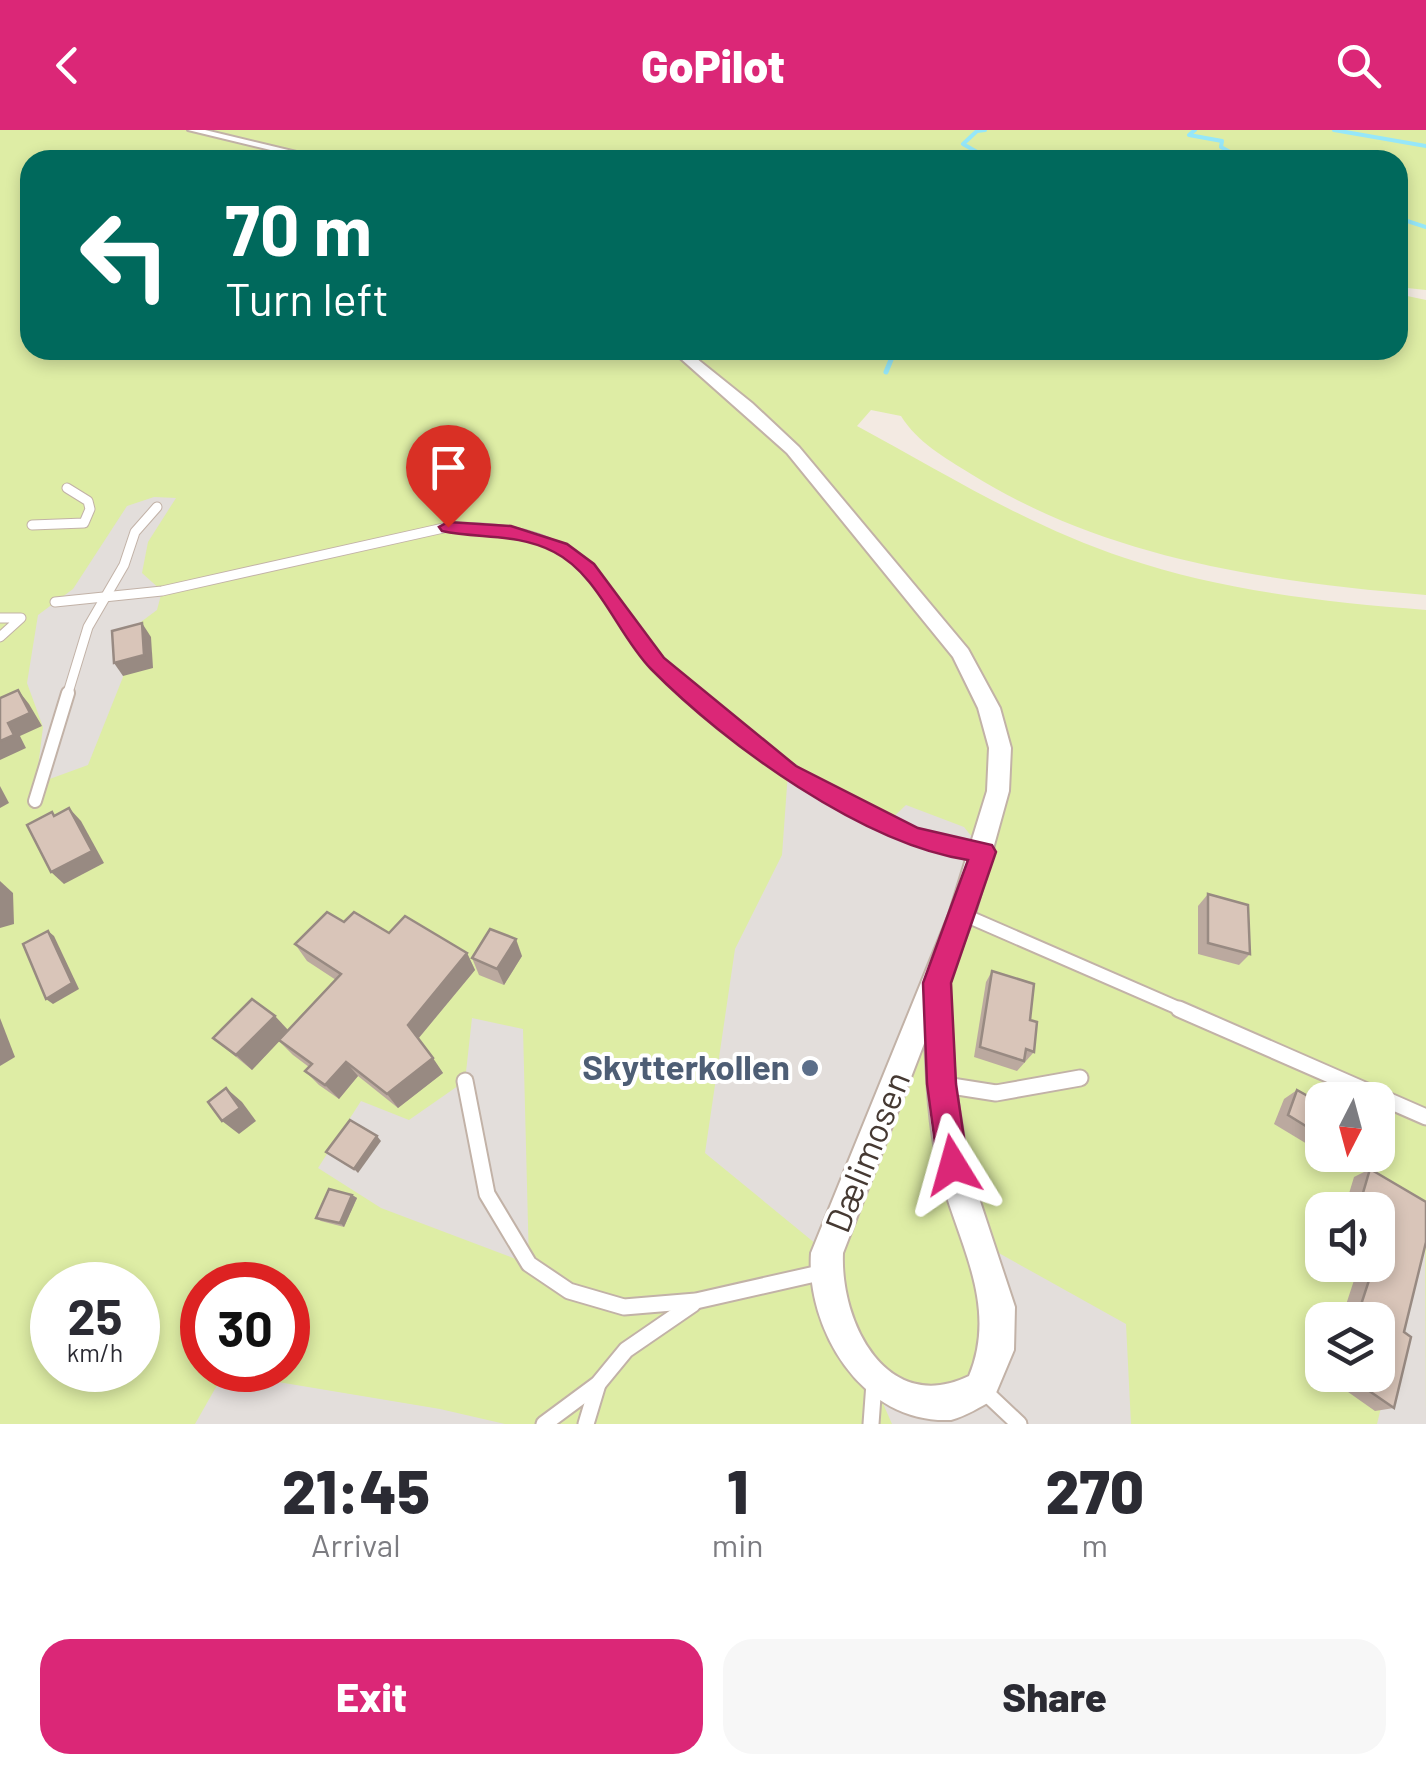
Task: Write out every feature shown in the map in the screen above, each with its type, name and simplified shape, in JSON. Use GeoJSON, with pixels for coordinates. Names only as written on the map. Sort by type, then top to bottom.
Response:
{"type":"FeatureCollection","features":[{"type":"Feature","properties":{"kind":"street"},"geometry":{"type":"LineString","coordinates":[[193,130],[281,150]]}},
{"type":"Feature","properties":{"kind":"street","name":"Dælimosen"},"geometry":{"type":"LineString","coordinates":[[690,360],[748,406],[792,450],[962,654],[989,708],[1000,748],[998,791],[984,852],[937,983],[827,1253],[824,1272],[839,1329],[874,1383]]}},
{"type":"Feature","properties":{"kind":"street","name":"Dælimosen"},"geometry":{"type":"LineString","coordinates":[[937,983],[941,1084],[953,1165],[998,1306],[998,1350],[981,1388]]}},
{"type":"Feature","properties":{"kind":"street"},"geometry":{"type":"LineString","coordinates":[[874,1383],[909,1401],[950,1403],[981,1388]]}},
{"type":"Feature","properties":{"kind":"lane"},"geometry":{"type":"LineString","coordinates":[[32,525],[84,523],[88,502],[66,488]]}},
{"type":"Feature","properties":{"kind":"lane"},"geometry":{"type":"LineString","coordinates":[[35,801],[80,647],[124,566],[135,532],[157,507]]}},
{"type":"Feature","properties":{"kind":"lane"},"geometry":{"type":"LineString","coordinates":[[56,602],[162,592],[448,527],[491,528],[531,535],[561,548],[587,568],[657,663],[788,772],[885,825],[935,845],[984,852]]}},
{"type":"Feature","properties":{"kind":"lane"},"geometry":{"type":"LineString","coordinates":[[0,618],[21,618],[0,638]]}},
{"type":"Feature","properties":{"kind":"lane"},"geometry":{"type":"LineString","coordinates":[[962,914],[1426,1117]]}},
{"type":"Feature","properties":{"kind":"lane"},"geometry":{"type":"LineString","coordinates":[[941,1084],[974,1094],[1015,1094],[1080,1078]]}},
{"type":"Feature","properties":{"kind":"lane"},"geometry":{"type":"LineString","coordinates":[[465,1081],[487,1194],[530,1264],[569,1290],[624,1306],[696,1301],[824,1272]]}},
{"type":"Feature","properties":{"kind":"lane"},"geometry":{"type":"LineString","coordinates":[[544,1424],[598,1384],[626,1350],[696,1301]]}},
{"type":"Feature","properties":{"kind":"lane"},"geometry":{"type":"LineString","coordinates":[[870,1424],[874,1383]]}},
{"type":"Feature","properties":{"kind":"lane"},"geometry":{"type":"LineString","coordinates":[[586,1424],[598,1384]]}},
{"type":"Feature","properties":{"kind":"lane"},"geometry":{"type":"LineString","coordinates":[[981,1388],[1018,1424]]}},
{"type":"Feature","properties":{"kind":"green space"},"geometry":{"type":"Polygon","coordinates":[[[0,130],[1426,130],[1426,290],[1408,288],[1408,150],[20,150],[20,360],[1408,360],[1408,296],[1426,300],[1426,595],[1308,583],[1191,562],[1133,546],[1023,503],[971,474],[924,442],[901,416],[871,410],[857,426],[1021,515],[1125,558],[1199,579],[1274,593],[1426,610],[1426,1424],[0,1424],[0,130]]]}},
{"type":"Feature","properties":{"kind":"shaded area"},"geometry":{"type":"Polygon","coordinates":[[[154,497],[176,498],[148,542],[142,573],[162,591],[157,610],[122,636],[123,677],[88,765],[36,784],[43,727],[27,683],[38,615],[73,589],[127,506],[154,497]]]}},
{"type":"Feature","properties":{"kind":"shaded area","name":"Skytterkollen"},"geometry":{"type":"Polygon","coordinates":[[[788,772],[885,825],[906,805],[964,827],[984,852],[827,1253],[705,1153],[735,949],[782,855],[788,772]]]}},
{"type":"Feature","properties":{"kind":"shaded area"},"geometry":{"type":"Polygon","coordinates":[[[472,1018],[523,1029],[529,1264],[381,1208],[318,1168],[361,1101],[409,1120],[465,1081],[472,1018]]]}},
{"type":"Feature","properties":{"kind":"shaded area"},"geometry":{"type":"Polygon","coordinates":[[[1425,1227],[1426,1424],[1377,1424],[1385,1392],[1395,1392],[1395,1350],[1425,1227]]]}},
{"type":"Feature","properties":{"kind":"shaded area"},"geometry":{"type":"Polygon","coordinates":[[[979,1242],[1126,1324],[1131,1424],[892,1424],[874,1383],[981,1388],[979,1242]]]}},
{"type":"Feature","properties":{"kind":"shaded area"},"geometry":{"type":"Polygon","coordinates":[[[310,1387],[505,1424],[195,1424],[213,1392],[310,1392],[310,1387]]]}},
{"type":"Feature","properties":{"kind":"building"},"geometry":{"type":"Polygon","coordinates":[[[142,623],[144,655],[114,663],[112,631],[142,623]]]}},
{"type":"Feature","properties":{"kind":"building"},"geometry":{"type":"Polygon","coordinates":[[[18,690],[30,713],[8,723],[14,735],[0,741],[0,698],[18,690]]]}},
{"type":"Feature","properties":{"kind":"building"},"geometry":{"type":"Polygon","coordinates":[[[69,808],[92,851],[51,872],[27,825],[69,808]]]}},
{"type":"Feature","properties":{"kind":"building"},"geometry":{"type":"Polygon","coordinates":[[[1208,894],[1248,905],[1250,954],[1208,943],[1208,894]]]}},
{"type":"Feature","properties":{"kind":"building"},"geometry":{"type":"Polygon","coordinates":[[[327,912],[344,922],[354,912],[389,933],[405,916],[467,953],[408,1025],[433,1058],[387,1094],[346,1062],[325,1085],[305,1071],[312,1064],[279,1040],[341,974],[295,944],[327,912]]]}},
{"type":"Feature","properties":{"kind":"building"},"geometry":{"type":"Polygon","coordinates":[[[490,929],[516,939],[497,969],[472,958],[490,929]]]}},
{"type":"Feature","properties":{"kind":"building"},"geometry":{"type":"Polygon","coordinates":[[[48,931],[72,983],[46,999],[23,944],[48,931]]]}},
{"type":"Feature","properties":{"kind":"building"},"geometry":{"type":"Polygon","coordinates":[[[992,971],[1034,984],[1030,1020],[1037,1022],[1034,1052],[1026,1049],[1024,1061],[980,1047],[992,971]]]}},
{"type":"Feature","properties":{"kind":"building"},"geometry":{"type":"Polygon","coordinates":[[[252,999],[275,1016],[236,1055],[213,1038],[252,999]]]}},
{"type":"Feature","properties":{"kind":"building"},"geometry":{"type":"Polygon","coordinates":[[[226,1088],[240,1108],[222,1121],[208,1102],[226,1088]]]}},
{"type":"Feature","properties":{"kind":"building"},"geometry":{"type":"Polygon","coordinates":[[[1297,1090],[1305,1094],[1305,1126],[1288,1115],[1297,1090]]]}},
{"type":"Feature","properties":{"kind":"building"},"geometry":{"type":"Polygon","coordinates":[[[350,1120],[377,1136],[354,1169],[326,1152],[350,1120]]]}},
{"type":"Feature","properties":{"kind":"building"},"geometry":{"type":"Polygon","coordinates":[[[1369,1172],[1375,1172],[1426,1202],[1426,1242],[1404,1332],[1411,1337],[1394,1408],[1371,1392],[1395,1392],[1395,1302],[1362,1302],[1368,1282],[1395,1282],[1395,1192],[1363,1192],[1369,1172]]]}},
{"type":"Feature","properties":{"kind":"building"},"geometry":{"type":"Polygon","coordinates":[[[329,1189],[352,1195],[340,1223],[316,1218],[329,1189]]]}},
{"type":"Feature","properties":{"kind":"waterway"},"geometry":{"type":"LineString","coordinates":[[974,150],[963,144],[977,131],[985,130]]}},
{"type":"Feature","properties":{"kind":"waterway"},"geometry":{"type":"LineString","coordinates":[[1195,130],[1189,135],[1222,141],[1221,147],[1226,150]]}},
{"type":"Feature","properties":{"kind":"waterway"},"geometry":{"type":"LineString","coordinates":[[1334,130],[1426,146]]}},
{"type":"Feature","properties":{"kind":"waterway"},"geometry":{"type":"LineString","coordinates":[[1408,221],[1426,227]]}},
{"type":"Feature","properties":{"kind":"waterway"},"geometry":{"type":"LineString","coordinates":[[886,372],[891,360]]}},
{"type":"Feature","properties":{"kind":"place","name":"Skytterkollen"},"geometry":{"type":"Point","coordinates":[810,1068]}},
{"type":"Feature","properties":{"kind":"route"},"geometry":{"type":"LineString","coordinates":[[448,527],[511,531],[561,548],[587,568],[657,663],[788,772],[885,825],[935,845],[984,852],[937,983],[941,1084],[953,1165]]}}]}
